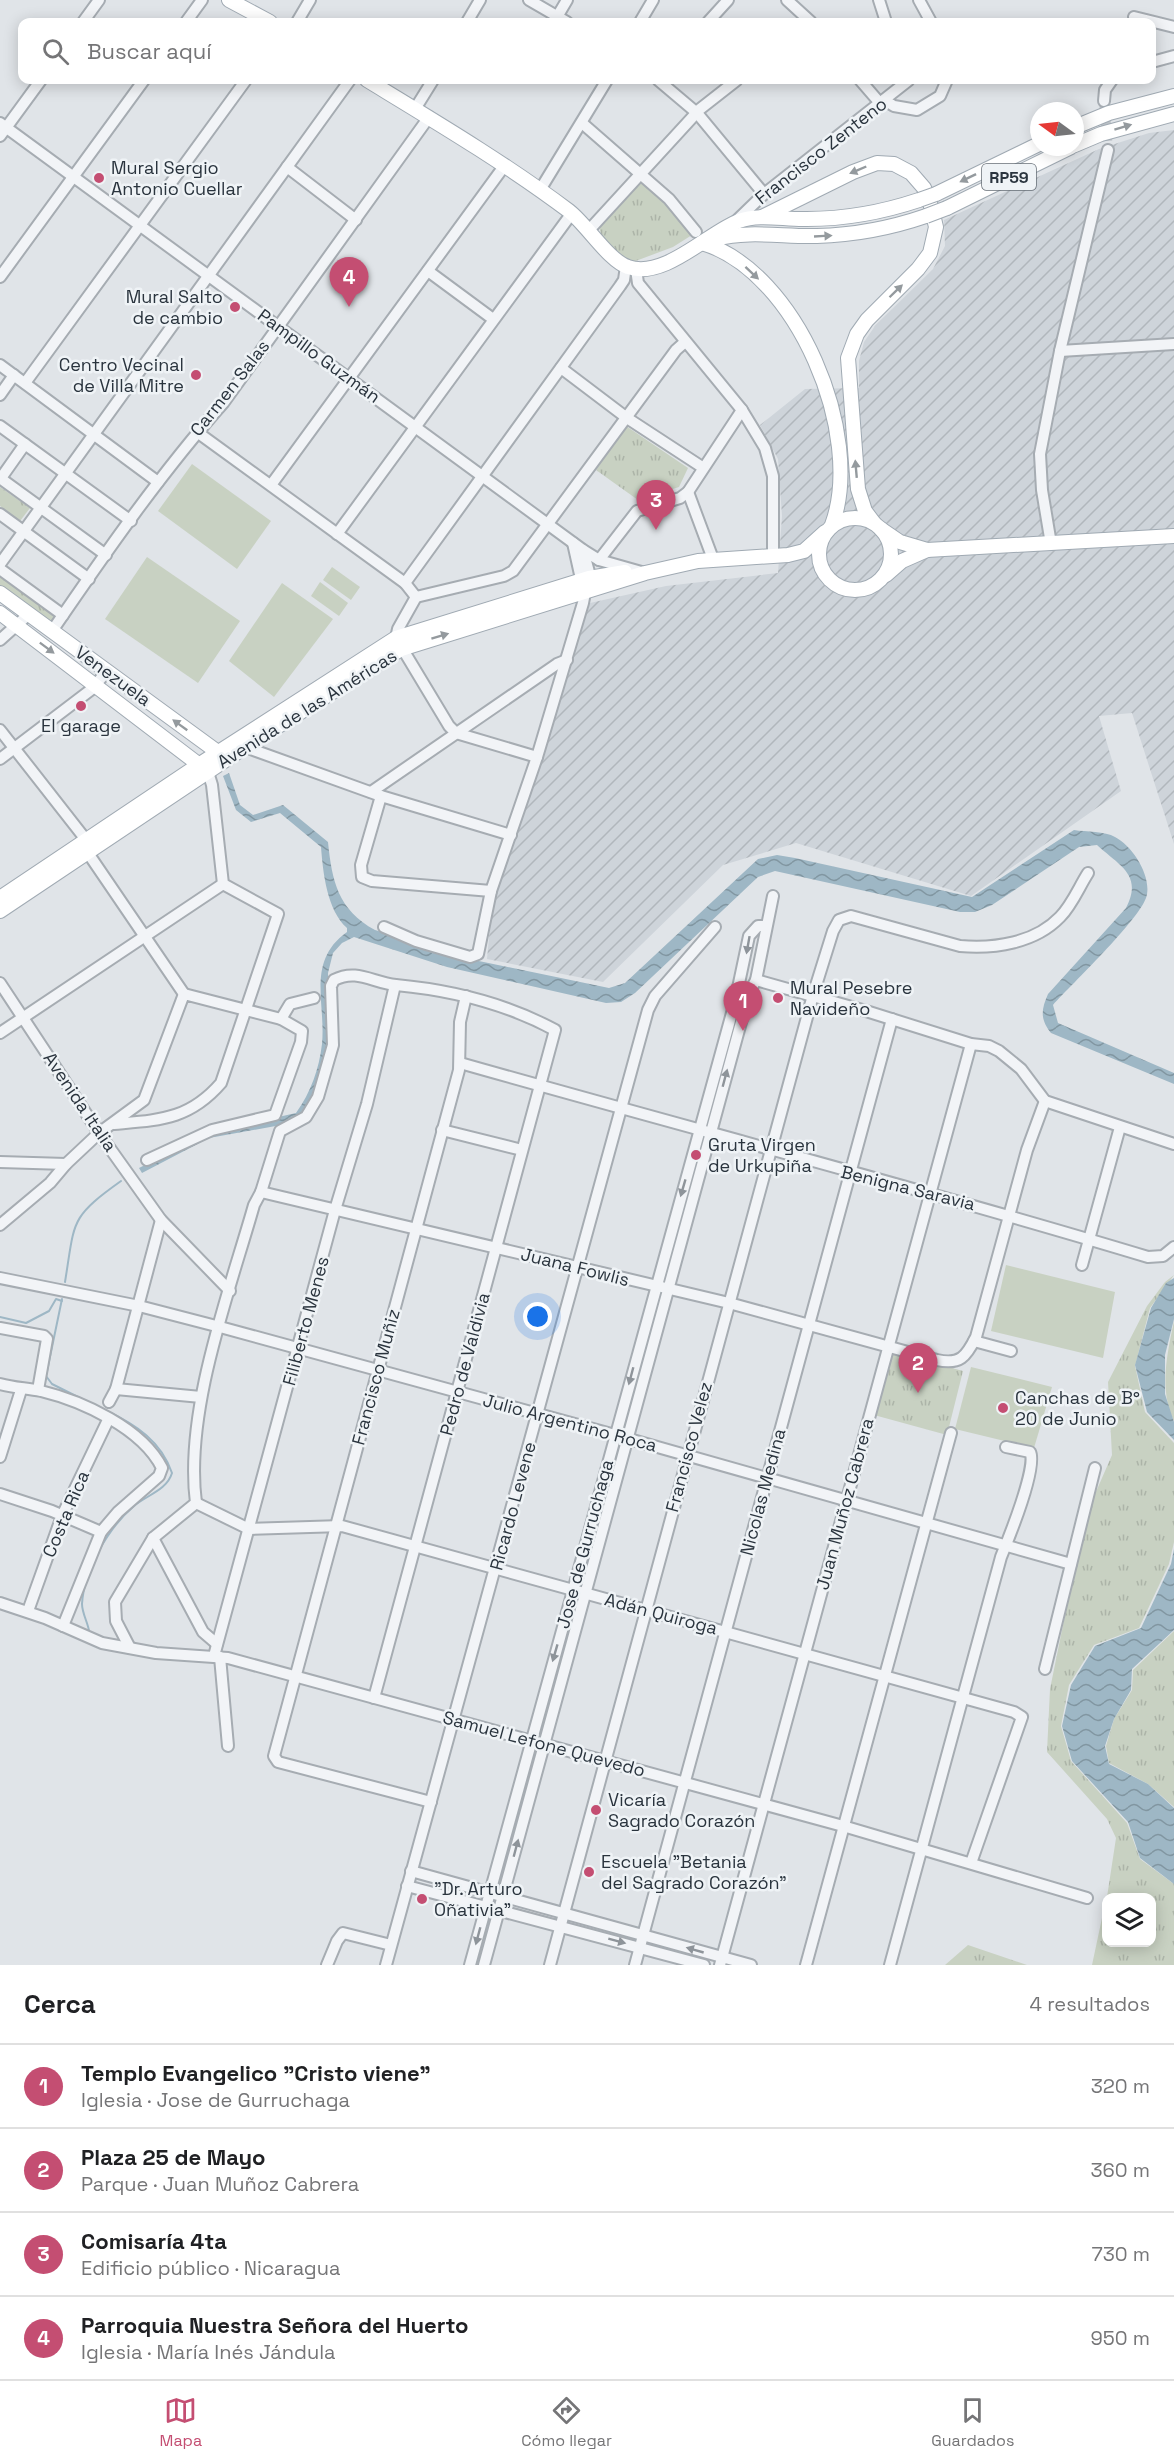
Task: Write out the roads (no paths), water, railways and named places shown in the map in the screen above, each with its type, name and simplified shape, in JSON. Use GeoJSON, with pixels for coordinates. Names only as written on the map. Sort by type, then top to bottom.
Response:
{"type":"FeatureCollection","features":[{"type":"Feature","properties":{"kind":"main road"},"geometry":{"type":"LineString","coordinates":[[229,0],[263,18]]}},
{"type":"Feature","properties":{"kind":"main road"},"geometry":{"type":"LineString","coordinates":[[374,84],[505,165],[572,213],[631,267],[664,263],[699,238],[734,223],[761,217],[877,163],[894,164],[911,173],[924,188],[936,227],[930,253],[918,269],[867,320],[854,341],[848,358],[858,489],[864,512],[877,526],[891,548],[888,569],[882,578]]}},
{"type":"Feature","properties":{"kind":"main road"},"geometry":{"type":"LineString","coordinates":[[1084,124],[1131,106],[1174,96]]}},
{"type":"Feature","properties":{"kind":"main road","name":"RP59"},"geometry":{"type":"LineString","coordinates":[[1084,141],[1101,134],[1174,114]]}},
{"type":"Feature","properties":{"kind":"main road","name":"RP59"},"geometry":{"type":"LineString","coordinates":[[761,217],[809,219],[856,216],[919,200],[1030,148]]}},
{"type":"Feature","properties":{"kind":"main road","name":"RP59"},"geometry":{"type":"LineString","coordinates":[[699,238],[739,234],[818,236],[876,230],[947,208],[1053,156]]}},
{"type":"Feature","properties":{"kind":"main road"},"geometry":{"type":"LineString","coordinates":[[699,238],[725,251],[759,280],[794,322],[815,357],[832,410],[839,459],[840,490],[829,529],[818,552],[823,573]]}},
{"type":"Feature","properties":{"kind":"main road"},"geometry":{"type":"LineString","coordinates":[[788,555],[811,547],[829,529],[851,518],[877,526],[900,542],[927,550],[1174,536]]}},
{"type":"Feature","properties":{"kind":"main road"},"geometry":{"type":"LineString","coordinates":[[788,555],[807,561],[829,580],[846,590],[866,589],[902,561],[927,550]]}},
{"type":"Feature","properties":{"kind":"main road","name":"Avenida de las Américas"},"geometry":{"type":"LineString","coordinates":[[0,911],[87,847],[204,768],[399,643],[585,583],[713,559],[788,555]]}},
{"type":"Feature","properties":{"kind":"main road","name":"Venezuela"},"geometry":{"type":"LineString","coordinates":[[0,593],[222,756]]}},
{"type":"Feature","properties":{"kind":"main road"},"geometry":{"type":"LineString","coordinates":[[0,613],[204,768]]}},
{"type":"Feature","properties":{"kind":"main road","name":"Avenida de las Américas"},"geometry":{"type":"LineString","coordinates":[[222,756],[245,747],[399,643]]}},
{"type":"Feature","properties":{"kind":"main road","name":"Avenida de las Américas"},"geometry":{"type":"LineString","coordinates":[[0,898],[87,847]]}},
{"type":"Feature","properties":{"kind":"street"},"geometry":{"type":"LineString","coordinates":[[85,18],[99,0]]}},
{"type":"Feature","properties":{"kind":"street"},"geometry":{"type":"LineString","coordinates":[[189,18],[202,0]]}},
{"type":"Feature","properties":{"kind":"street"},"geometry":{"type":"LineString","coordinates":[[299,18],[310,0]]}},
{"type":"Feature","properties":{"kind":"street"},"geometry":{"type":"LineString","coordinates":[[469,18],[480,0]]}},
{"type":"Feature","properties":{"kind":"street"},"geometry":{"type":"LineString","coordinates":[[529,0],[559,18]]}},
{"type":"Feature","properties":{"kind":"street"},"geometry":{"type":"LineString","coordinates":[[562,18],[567,0]]}},
{"type":"Feature","properties":{"kind":"street"},"geometry":{"type":"LineString","coordinates":[[642,18],[653,0]]}},
{"type":"Feature","properties":{"kind":"street"},"geometry":{"type":"LineString","coordinates":[[712,18],[728,0]]}},
{"type":"Feature","properties":{"kind":"street"},"geometry":{"type":"LineString","coordinates":[[788,0],[806,18]]}},
{"type":"Feature","properties":{"kind":"street"},"geometry":{"type":"LineString","coordinates":[[879,0],[884,18]]}},
{"type":"Feature","properties":{"kind":"street"},"geometry":{"type":"LineString","coordinates":[[919,0],[929,18]]}},
{"type":"Feature","properties":{"kind":"street"},"geometry":{"type":"LineString","coordinates":[[1134,17],[1138,18]]}},
{"type":"Feature","properties":{"kind":"street"},"geometry":{"type":"LineString","coordinates":[[1156,22],[1174,27]]}},
{"type":"Feature","properties":{"kind":"street"},"geometry":{"type":"LineString","coordinates":[[1156,61],[1174,56]]}},
{"type":"Feature","properties":{"kind":"street"},"geometry":{"type":"LineString","coordinates":[[2,129],[38,84]]}},
{"type":"Feature","properties":{"kind":"street"},"geometry":{"type":"LineString","coordinates":[[0,277],[141,84]]}},
{"type":"Feature","properties":{"kind":"street"},"geometry":{"type":"LineString","coordinates":[[25,383],[243,84]]}},
{"type":"Feature","properties":{"kind":"street"},"geometry":{"type":"LineString","coordinates":[[0,564],[64,472],[347,84]]}},
{"type":"Feature","properties":{"kind":"street"},"geometry":{"type":"LineString","coordinates":[[415,109],[431,84]]}},
{"type":"Feature","properties":{"kind":"street"},"geometry":{"type":"LineString","coordinates":[[540,190],[605,84]]}},
{"type":"Feature","properties":{"kind":"street"},"geometry":{"type":"LineString","coordinates":[[663,84],[697,113],[764,194]]}},
{"type":"Feature","properties":{"kind":"street"},"geometry":{"type":"LineString","coordinates":[[590,229],[697,113],[732,84]]}},
{"type":"Feature","properties":{"kind":"street"},"geometry":{"type":"LineString","coordinates":[[864,84],[882,101],[894,106],[917,110],[940,96],[945,84]]}},
{"type":"Feature","properties":{"kind":"street","name":"Francisco Zenteno"},"geometry":{"type":"LineString","coordinates":[[734,223],[764,194],[904,84]]}},
{"type":"Feature","properties":{"kind":"street"},"geometry":{"type":"LineString","coordinates":[[1104,101],[1105,90],[1109,84]]}},
{"type":"Feature","properties":{"kind":"street","name":"Carmen Salas"},"geometry":{"type":"LineString","coordinates":[[52,631],[158,482],[224,402],[429,117]]}},
{"type":"Feature","properties":{"kind":"street"},"geometry":{"type":"LineString","coordinates":[[582,123],[678,209],[699,238]]}},
{"type":"Feature","properties":{"kind":"street","name":"Pampillo Guzmán"},"geometry":{"type":"LineString","coordinates":[[2,129],[73,176],[209,274],[583,550],[599,560],[645,573]]}},
{"type":"Feature","properties":{"kind":"street"},"geometry":{"type":"LineString","coordinates":[[1051,544],[1042,490],[1040,454],[1060,351],[1108,150]]}},
{"type":"Feature","properties":{"kind":"street"},"geometry":{"type":"LineString","coordinates":[[271,485],[505,165]]}},
{"type":"Feature","properties":{"kind":"street"},"geometry":{"type":"LineString","coordinates":[[287,167],[356,220]]}},
{"type":"Feature","properties":{"kind":"street"},"geometry":{"type":"LineString","coordinates":[[337,534],[572,213]]}},
{"type":"Feature","properties":{"kind":"street"},"geometry":{"type":"LineString","coordinates":[[631,267],[638,283],[742,410],[765,448],[772,467],[773,555]]}},
{"type":"Feature","properties":{"kind":"street"},"geometry":{"type":"LineString","coordinates":[[405,583],[624,280],[631,267]]}},
{"type":"Feature","properties":{"kind":"street"},"geometry":{"type":"LineString","coordinates":[[428,271],[494,320]]}},
{"type":"Feature","properties":{"kind":"street"},"geometry":{"type":"LineString","coordinates":[[537,757],[456,734],[399,643],[398,629],[416,597],[509,574],[549,525],[676,350],[686,342]]}},
{"type":"Feature","properties":{"kind":"street"},"geometry":{"type":"LineString","coordinates":[[1060,351],[1174,344]]}},
{"type":"Feature","properties":{"kind":"street"},"geometry":{"type":"LineString","coordinates":[[0,365],[158,482]]}},
{"type":"Feature","properties":{"kind":"street"},"geometry":{"type":"LineString","coordinates":[[561,368],[627,418],[702,467]]}},
{"type":"Feature","properties":{"kind":"street"},"geometry":{"type":"LineString","coordinates":[[0,395],[14,375]]}},
{"type":"Feature","properties":{"kind":"street"},"geometry":{"type":"LineString","coordinates":[[599,560],[637,511],[680,498],[688,492],[702,467],[742,410]]}},
{"type":"Feature","properties":{"kind":"street"},"geometry":{"type":"LineString","coordinates":[[0,426],[131,521]]}},
{"type":"Feature","properties":{"kind":"street"},"geometry":{"type":"LineString","coordinates":[[197,432],[405,583],[416,597]]}},
{"type":"Feature","properties":{"kind":"street"},"geometry":{"type":"LineString","coordinates":[[25,444],[0,478],[106,555]]}},
{"type":"Feature","properties":{"kind":"street"},"geometry":{"type":"LineString","coordinates":[[688,492],[713,559]]}},
{"type":"Feature","properties":{"kind":"street"},"geometry":{"type":"LineString","coordinates":[[0,514],[88,579]]}},
{"type":"Feature","properties":{"kind":"street"},"geometry":{"type":"LineString","coordinates":[[573,543],[585,583]]}},
{"type":"Feature","properties":{"kind":"street"},"geometry":{"type":"LineString","coordinates":[[384,927],[416,941],[475,957],[480,950],[491,891],[537,757],[567,660],[585,583],[583,550]]}},
{"type":"Feature","properties":{"kind":"street"},"geometry":{"type":"LineString","coordinates":[[0,569],[63,615]]}},
{"type":"Feature","properties":{"kind":"street"},"geometry":{"type":"LineString","coordinates":[[0,640],[29,614]]}},
{"type":"Feature","properties":{"kind":"street"},"geometry":{"type":"LineString","coordinates":[[491,891],[372,881],[362,877],[360,865],[376,794],[556,663],[567,660]]}},
{"type":"Feature","properties":{"kind":"street"},"geometry":{"type":"LineString","coordinates":[[0,759],[96,685],[107,671]]}},
{"type":"Feature","properties":{"kind":"street"},"geometry":{"type":"LineString","coordinates":[[0,730],[83,836],[87,847],[144,937],[184,994],[281,1019],[302,1031],[301,1042],[275,1115],[212,1130],[147,1160]]}},
{"type":"Feature","properties":{"kind":"street"},"geometry":{"type":"LineString","coordinates":[[245,747],[376,794],[511,835]]}},
{"type":"Feature","properties":{"kind":"street"},"geometry":{"type":"LineString","coordinates":[[204,768],[213,785],[223,884]]}},
{"type":"Feature","properties":{"kind":"street","name":"Francisco Velez"},"geometry":{"type":"LineString","coordinates":[[550,1965],[687,1455],[813,995],[833,931],[839,920],[851,916],[960,946],[976,948],[1011,943],[1040,933],[1060,918],[1088,873]]}},
{"type":"Feature","properties":{"kind":"street"},"geometry":{"type":"LineString","coordinates":[[0,1033],[223,884]]}},
{"type":"Feature","properties":{"kind":"street"},"geometry":{"type":"LineString","coordinates":[[114,1124],[173,1118],[213,1093],[226,1072],[278,914],[223,884]]}},
{"type":"Feature","properties":{"kind":"street","name":"Jose de Gurruchaga"},"geometry":{"type":"LineString","coordinates":[[484,1965],[586,1593],[655,1286],[748,993],[756,980],[773,896]]}},
{"type":"Feature","properties":{"kind":"street","name":"Jose de Gurruchaga"},"geometry":{"type":"LineString","coordinates":[[470,1965],[573,1590],[668,1288],[742,976],[749,936],[754,928],[766,926]]}},
{"type":"Feature","properties":{"kind":"street","name":"Ricardo Levene"},"geometry":{"type":"LineString","coordinates":[[386,1965],[651,1002],[715,927]]}},
{"type":"Feature","properties":{"kind":"street"},"geometry":{"type":"LineString","coordinates":[[130,1648],[116,1621],[114,1607],[153,1538],[196,1503],[194,1475],[201,1397],[254,1205],[261,1192],[283,1128],[306,1117],[318,1097],[332,1055],[330,991],[334,980],[345,976],[360,975],[395,985],[466,996]]}},
{"type":"Feature","properties":{"kind":"street"},"geometry":{"type":"LineString","coordinates":[[756,980],[813,995],[971,1044],[989,1046],[1006,1056],[1021,1069],[1045,1101],[1174,1144]]}},
{"type":"Feature","properties":{"kind":"street","name":"Avenida Italia"},"geometry":{"type":"LineString","coordinates":[[0,983],[99,1133],[162,1220],[230,1291]]}},
{"type":"Feature","properties":{"kind":"street","name":"Filiberto Menes"},"geometry":{"type":"LineString","coordinates":[[228,1746],[217,1644],[335,1210],[367,1104],[395,985]]}},
{"type":"Feature","properties":{"kind":"street"},"geometry":{"type":"LineString","coordinates":[[0,1225],[50,1183],[66,1164],[99,1133],[144,1100],[184,994]]}},
{"type":"Feature","properties":{"kind":"street","name":"Pedro de Valdivia"},"geometry":{"type":"LineString","coordinates":[[374,1698],[555,1030],[466,996]]}},
{"type":"Feature","properties":{"kind":"street","name":"Francisco Muñiz"},"geometry":{"type":"LineString","coordinates":[[431,1802],[278,1762],[274,1756],[460,1063],[460,1022],[466,996]]}},
{"type":"Feature","properties":{"kind":"street"},"geometry":{"type":"LineString","coordinates":[[281,1019],[290,1004],[314,998]]}},
{"type":"Feature","properties":{"kind":"street","name":"Nicolas Medina"},"geometry":{"type":"LineString","coordinates":[[635,1965],[892,1019]]}},
{"type":"Feature","properties":{"kind":"street","name":"Juan Muñoz Cabrera"},"geometry":{"type":"LineString","coordinates":[[721,1961],[971,1044]]}},
{"type":"Feature","properties":{"kind":"street","name":"Benigna Saravia"},"geometry":{"type":"LineString","coordinates":[[460,1063],[704,1133],[1009,1214],[1148,1257],[1163,1256],[1174,1247]]}},
{"type":"Feature","properties":{"kind":"street"},"geometry":{"type":"LineString","coordinates":[[1011,1351],[974,1341],[984,1315],[1009,1214],[1045,1101]]}},
{"type":"Feature","properties":{"kind":"street"},"geometry":{"type":"LineString","coordinates":[[1082,1265],[1120,1126]]}},
{"type":"Feature","properties":{"kind":"street"},"geometry":{"type":"LineString","coordinates":[[442,1130],[522,1150]]}},
{"type":"Feature","properties":{"kind":"street"},"geometry":{"type":"LineString","coordinates":[[0,1162],[66,1164]]}},
{"type":"Feature","properties":{"kind":"street","name":"Juana Fowlis"},"geometry":{"type":"LineString","coordinates":[[261,1192],[729,1303],[887,1347],[954,1363],[965,1356],[974,1341]]}},
{"type":"Feature","properties":{"kind":"street"},"geometry":{"type":"LineString","coordinates":[[110,1402],[116,1389],[162,1220]]}},
{"type":"Feature","properties":{"kind":"street","name":"Julio Argentino Roca"},"geometry":{"type":"LineString","coordinates":[[0,1278],[139,1306],[220,1327],[621,1436],[1071,1564]]}},
{"type":"Feature","properties":{"kind":"street"},"geometry":{"type":"LineString","coordinates":[[0,1328],[46,1339],[38,1390]]}},
{"type":"Feature","properties":{"kind":"street"},"geometry":{"type":"LineString","coordinates":[[0,1384],[21,1390],[38,1390],[100,1414],[142,1441],[158,1459],[162,1473],[100,1532],[63,1626]]}},
{"type":"Feature","properties":{"kind":"street"},"geometry":{"type":"LineString","coordinates":[[116,1389],[201,1397]]}},
{"type":"Feature","properties":{"kind":"street"},"geometry":{"type":"LineString","coordinates":[[0,1457],[21,1390]]}},
{"type":"Feature","properties":{"kind":"street","name":"Costa Rica"},"geometry":{"type":"LineString","coordinates":[[28,1611],[62,1516],[108,1420]]}},
{"type":"Feature","properties":{"kind":"street"},"geometry":{"type":"LineString","coordinates":[[806,1965],[951,1433]]}},
{"type":"Feature","properties":{"kind":"street"},"geometry":{"type":"LineString","coordinates":[[890,1965],[1006,1544],[1025,1491],[1033,1458],[1030,1452],[1006,1447]]}},
{"type":"Feature","properties":{"kind":"street"},"geometry":{"type":"LineString","coordinates":[[1045,1669],[1095,1468]]}},
{"type":"Feature","properties":{"kind":"street"},"geometry":{"type":"LineString","coordinates":[[0,1494],[100,1532]]}},
{"type":"Feature","properties":{"kind":"street","name":"Adán Quiroga"},"geometry":{"type":"LineString","coordinates":[[196,1503],[249,1529],[336,1526],[1014,1712],[1022,1717],[971,1863]]}},
{"type":"Feature","properties":{"kind":"street"},"geometry":{"type":"LineString","coordinates":[[153,1538],[203,1632],[217,1644]]}},
{"type":"Feature","properties":{"kind":"street","name":"Samuel Lefone Quevedo"},"geometry":{"type":"LineString","coordinates":[[0,1603],[28,1611],[102,1643],[156,1653],[217,1656],[764,1804],[1088,1898]]}},
{"type":"Feature","properties":{"kind":"street"},"geometry":{"type":"LineString","coordinates":[[411,1871],[644,1935],[721,1961],[751,1965]]}},
{"type":"Feature","properties":{"kind":"street"},"geometry":{"type":"LineString","coordinates":[[407,1886],[704,1965]]}},
{"type":"Feature","properties":{"kind":"street"},"geometry":{"type":"LineString","coordinates":[[327,1965],[343,1933],[391,1945]]}},
{"type":"Feature","properties":{"kind":"water"},"geometry":{"type":"Polygon","coordinates":[[[229,773],[240,805],[253,815],[283,805],[328,842],[339,893],[353,913],[375,930],[474,960],[609,988],[625,983],[758,859],[777,855],[795,858],[972,897],[1074,830],[1111,835],[1122,841],[1140,863],[1147,881],[1146,898],[1118,937],[1053,1005],[1058,1023],[1174,1073],[1174,1084],[1051,1033],[1043,1019],[1048,994],[1126,908],[1131,897],[1132,887],[1126,872],[1097,845],[1079,847],[992,905],[975,912],[960,912],[775,871],[758,877],[635,993],[621,1002],[606,1003],[447,967],[354,937],[342,943],[333,953],[328,973],[329,1038],[326,1061],[314,1097],[303,1116],[281,1125],[209,1138],[142,1173],[139,1168],[208,1133],[296,1113],[310,1089],[319,1062],[323,1029],[322,969],[326,956],[334,943],[347,932],[347,928],[335,911],[327,890],[321,847],[280,813],[251,822],[236,810],[223,776],[229,773]]]}},
{"type":"Feature","properties":{"kind":"water"},"geometry":{"type":"Polygon","coordinates":[[[1174,1278],[1174,1319],[1165,1355],[1165,1394],[1174,1422],[1174,1440],[1147,1412],[1135,1365],[1151,1308],[1166,1283],[1174,1278]]]}},
{"type":"Feature","properties":{"kind":"water"},"geometry":{"type":"Polygon","coordinates":[[[1174,1549],[1174,1630],[1132,1669],[1131,1690],[1114,1719],[1105,1746],[1109,1764],[1148,1784],[1174,1808],[1174,1884],[1140,1858],[1128,1822],[1072,1761],[1062,1726],[1071,1685],[1095,1646],[1141,1628],[1171,1564],[1174,1549]]]}},
{"type":"Feature","properties":{"kind":"waterway"},"geometry":{"type":"LineString","coordinates":[[65,1282],[77,1222],[92,1204],[121,1181]]}},
{"type":"Feature","properties":{"kind":"waterway"},"geometry":{"type":"LineString","coordinates":[[0,1317],[26,1323],[49,1311],[56,1299],[62,1301]]}},
{"type":"Feature","properties":{"kind":"waterway"},"geometry":{"type":"LineString","coordinates":[[62,1299],[46,1376],[52,1384],[86,1401]]}},
{"type":"Feature","properties":{"kind":"waterway"},"geometry":{"type":"LineString","coordinates":[[89,1631],[82,1604],[87,1577],[99,1550],[124,1515],[166,1484],[172,1473],[161,1452],[146,1435],[107,1411]]}},
{"type":"Feature","properties":{"kind":"tunnel"},"geometry":{"type":"LineString","coordinates":[[1104,101],[1108,150]]}},
{"type":"Feature","properties":{"kind":"place","name":"Mural Sergio Antonio Cuellar"},"geometry":{"type":"Point","coordinates":[99,178]}},
{"type":"Feature","properties":{"kind":"place","name":"Mural Salto de cambio"},"geometry":{"type":"Point","coordinates":[235,307]}},
{"type":"Feature","properties":{"kind":"place","name":"Parroquia Nuestra Señora del Huerto"},"geometry":{"type":"Point","coordinates":[349,307]}},
{"type":"Feature","properties":{"kind":"place","name":"Centro Vecinal de Villa Mitre"},"geometry":{"type":"Point","coordinates":[196,375]}},
{"type":"Feature","properties":{"kind":"place","name":"Comisaría 4ta"},"geometry":{"type":"Point","coordinates":[656,530]}},
{"type":"Feature","properties":{"kind":"place","name":"El garage"},"geometry":{"type":"Point","coordinates":[81,706]}},
{"type":"Feature","properties":{"kind":"place","name":"Mural Pesebre Navideño"},"geometry":{"type":"Point","coordinates":[778,998]}},
{"type":"Feature","properties":{"kind":"place","name":"Templo Evangelico \"Cristo viene\""},"geometry":{"type":"Point","coordinates":[743,1031]}},
{"type":"Feature","properties":{"kind":"place","name":"Gruta Virgen de Urkupiña"},"geometry":{"type":"Point","coordinates":[696,1155]}},
{"type":"Feature","properties":{"kind":"place","name":"Plaza 25 de Mayo"},"geometry":{"type":"Point","coordinates":[918,1393]}},
{"type":"Feature","properties":{"kind":"place","name":"Canchas de B° 20 de Junio"},"geometry":{"type":"Point","coordinates":[1003,1408]}},
{"type":"Feature","properties":{"kind":"place","name":"Vicaría Sagrado Corazón"},"geometry":{"type":"Point","coordinates":[596,1810]}},
{"type":"Feature","properties":{"kind":"place","name":"Escuela \"Betania del Sagrado Corazón\""},"geometry":{"type":"Point","coordinates":[589,1872]}},
{"type":"Feature","properties":{"kind":"place","name":"\"Dr. Arturo Oñativia\""},"geometry":{"type":"Point","coordinates":[422,1899]}}]}
